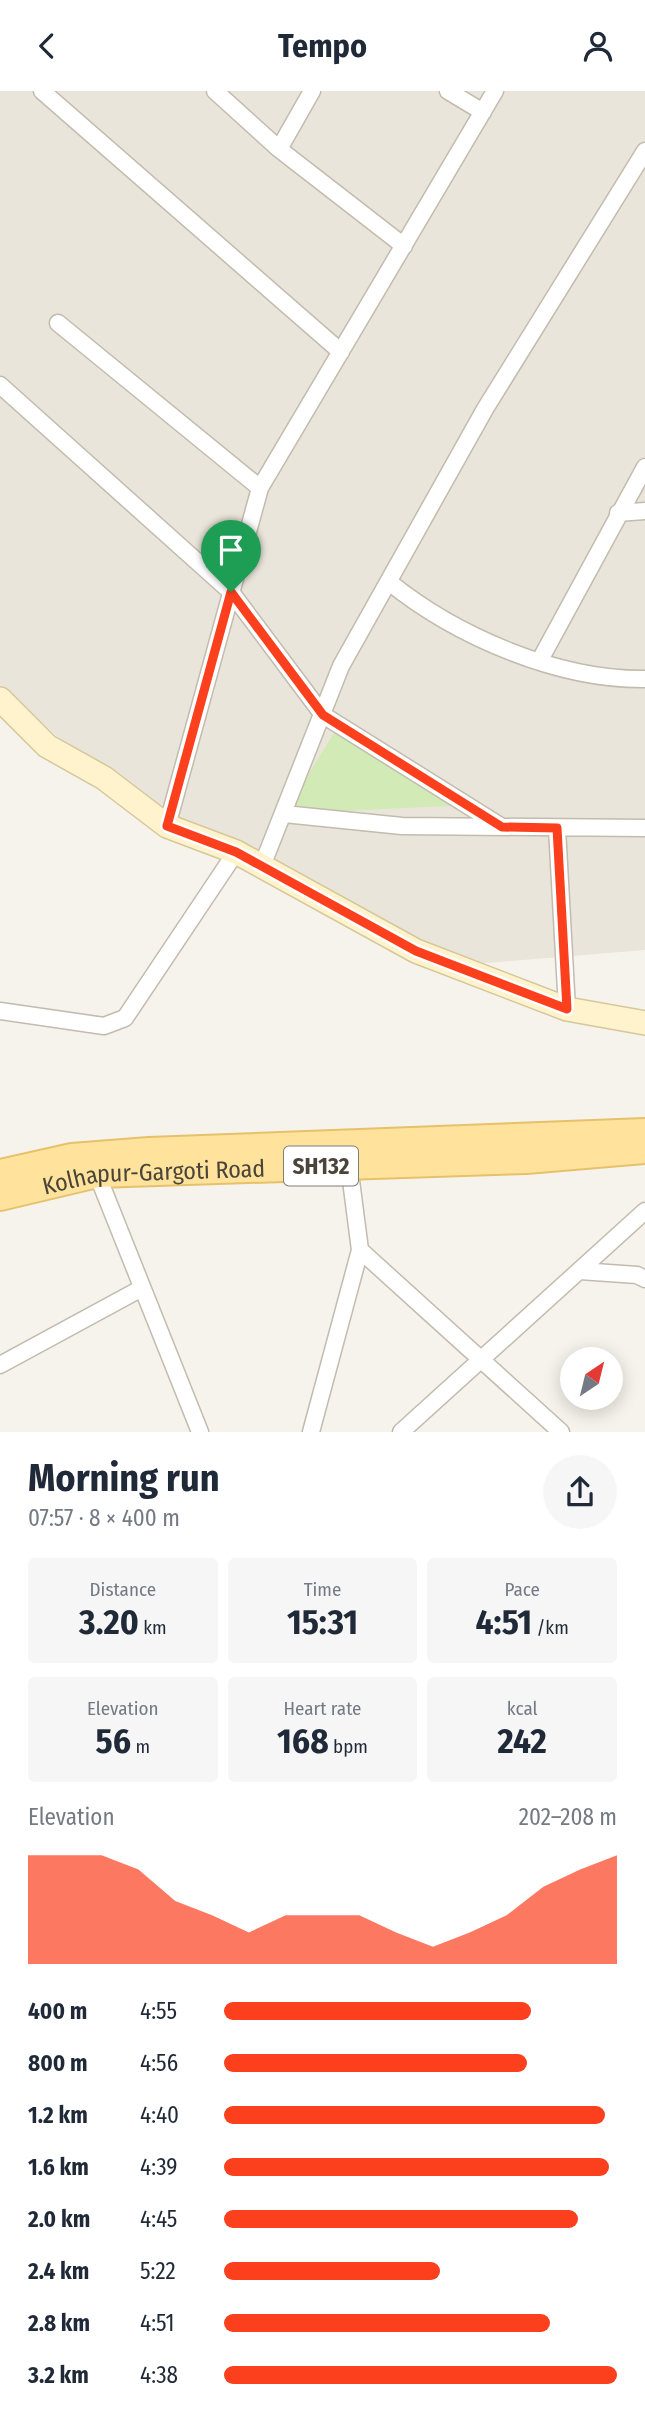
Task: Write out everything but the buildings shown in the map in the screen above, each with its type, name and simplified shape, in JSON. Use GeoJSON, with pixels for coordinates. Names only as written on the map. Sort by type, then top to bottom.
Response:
{"type":"FeatureCollection","features":[{"type":"Feature","properties":{"kind":"main road"},"geometry":{"type":"LineString","coordinates":[[0,699],[47,747],[104,778],[167,826],[236,852],[416,951],[567,1009],[645,1023]]}},
{"type":"Feature","properties":{"kind":"main road"},"geometry":{"type":"LineString","coordinates":[[0,1173],[72,1157],[149,1151],[645,1132]]}},
{"type":"Feature","properties":{"kind":"main road","name":"Kolhapur-Gargoti Road"},"geometry":{"type":"LineString","coordinates":[[0,1197],[97,1174],[526,1160],[645,1150]]}},
{"type":"Feature","properties":{"kind":"street"},"geometry":{"type":"LineString","coordinates":[[42,91],[341,352]]}},
{"type":"Feature","properties":{"kind":"street"},"geometry":{"type":"LineString","coordinates":[[215,91],[279,149],[404,246]]}},
{"type":"Feature","properties":{"kind":"street"},"geometry":{"type":"LineString","coordinates":[[279,149],[312,91]]}},
{"type":"Feature","properties":{"kind":"street"},"geometry":{"type":"LineString","coordinates":[[448,91],[483,112]]}},
{"type":"Feature","properties":{"kind":"street"},"geometry":{"type":"LineString","coordinates":[[167,826],[260,488],[495,91]]}},
{"type":"Feature","properties":{"kind":"street"},"geometry":{"type":"LineString","coordinates":[[262,866],[341,666],[485,409],[643,158]]}},
{"type":"Feature","properties":{"kind":"street"},"geometry":{"type":"LineString","coordinates":[[58,323],[260,488]]}},
{"type":"Feature","properties":{"kind":"street"},"geometry":{"type":"LineString","coordinates":[[0,385],[231,592],[323,715],[502,827]]}},
{"type":"Feature","properties":{"kind":"street"},"geometry":{"type":"LineString","coordinates":[[540,660],[645,467]]}},
{"type":"Feature","properties":{"kind":"street"},"geometry":{"type":"LineString","coordinates":[[618,513],[645,511]]}},
{"type":"Feature","properties":{"kind":"street"},"geometry":{"type":"LineString","coordinates":[[389,582],[422,609],[513,653],[612,679],[645,679]]}},
{"type":"Feature","properties":{"kind":"street"},"geometry":{"type":"LineString","coordinates":[[284,814],[402,826],[645,828]]}},
{"type":"Feature","properties":{"kind":"street"},"geometry":{"type":"LineString","coordinates":[[557,828],[567,1009]]}},
{"type":"Feature","properties":{"kind":"street"},"geometry":{"type":"LineString","coordinates":[[0,1011],[104,1026],[125,1018],[236,852]]}},
{"type":"Feature","properties":{"kind":"street"},"geometry":{"type":"LineString","coordinates":[[311,1432],[360,1250],[349,1165]]}},
{"type":"Feature","properties":{"kind":"street"},"geometry":{"type":"LineString","coordinates":[[97,1174],[200,1432]]}},
{"type":"Feature","properties":{"kind":"street"},"geometry":{"type":"LineString","coordinates":[[401,1432],[645,1211]]}},
{"type":"Feature","properties":{"kind":"street"},"geometry":{"type":"LineString","coordinates":[[360,1250],[561,1432]]}},
{"type":"Feature","properties":{"kind":"street"},"geometry":{"type":"LineString","coordinates":[[580,1271],[637,1275],[645,1279]]}},
{"type":"Feature","properties":{"kind":"street"},"geometry":{"type":"LineString","coordinates":[[0,1365],[142,1287]]}},
{"type":"Feature","properties":{"kind":"shaded area"},"geometry":{"type":"Polygon","coordinates":[[[0,91],[645,91],[645,950],[449,966],[104,778],[0,685],[0,91]]]}},
{"type":"Feature","properties":{"kind":"green space"},"geometry":{"type":"Polygon","coordinates":[[[339,725],[467,805],[284,814],[339,725]]]}},
{"type":"Feature","properties":{"kind":"route"},"geometry":{"type":"LineString","coordinates":[[231,592],[323,715],[502,827],[557,828],[567,1009],[449,966],[416,951],[236,852],[167,826],[231,592]]}}]}
